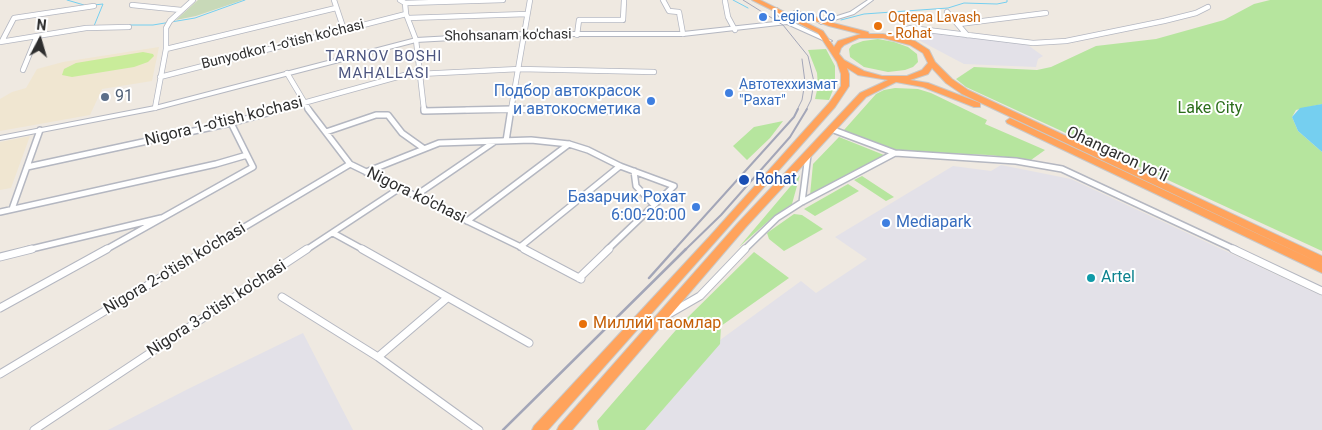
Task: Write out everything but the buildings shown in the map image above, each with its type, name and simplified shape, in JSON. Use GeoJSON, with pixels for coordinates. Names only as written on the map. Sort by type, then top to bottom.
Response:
{"type":"FeatureCollection","features":[{"type":"Feature","properties":{"kind":"highway"},"geometry":{"type":"LineString","coordinates":[[755,0],[817,29],[824,35],[839,58]]}},
{"type":"Feature","properties":{"kind":"highway"},"geometry":{"type":"LineString","coordinates":[[770,0],[821,22],[876,35]]}},
{"type":"Feature","properties":{"kind":"highway"},"geometry":{"type":"LineString","coordinates":[[539,430],[767,179],[844,90],[846,82],[839,58],[838,46],[848,39],[876,35]]}},
{"type":"Feature","properties":{"kind":"highway","name":"Ohangaron yoʻli"},"geometry":{"type":"LineString","coordinates":[[876,35],[897,38],[924,49],[932,63],[949,82],[966,92],[1322,260]]}},
{"type":"Feature","properties":{"kind":"highway","name":"Ohangaron yoʻli"},"geometry":{"type":"LineString","coordinates":[[839,58],[861,73],[935,89],[977,105],[1322,268]]}},
{"type":"Feature","properties":{"kind":"highway"},"geometry":{"type":"LineString","coordinates":[[564,430],[742,225],[863,94],[894,79],[922,74],[928,70],[932,63]]}},
{"type":"Feature","properties":{"kind":"highway"},"geometry":{"type":"LineString","coordinates":[[876,87],[906,84],[935,89]]}},
{"type":"Feature","properties":{"kind":"highway"},"geometry":{"type":"LineString","coordinates":[[647,311],[661,319]]}},
{"type":"Feature","properties":{"kind":"street"},"geometry":{"type":"LineString","coordinates":[[155,108],[169,22],[193,0]]}},
{"type":"Feature","properties":{"kind":"street"},"geometry":{"type":"LineString","coordinates":[[334,0],[344,30]]}},
{"type":"Feature","properties":{"kind":"street"},"geometry":{"type":"LineString","coordinates":[[400,0],[405,3],[503,0]]}},
{"type":"Feature","properties":{"kind":"street"},"geometry":{"type":"LineString","coordinates":[[506,141],[530,0]]}},
{"type":"Feature","properties":{"kind":"street"},"geometry":{"type":"LineString","coordinates":[[576,34],[579,20],[623,20],[624,0]]}},
{"type":"Feature","properties":{"kind":"street"},"geometry":{"type":"LineString","coordinates":[[664,0],[669,11],[679,12],[683,34]]}},
{"type":"Feature","properties":{"kind":"street"},"geometry":{"type":"LineString","coordinates":[[821,22],[852,12],[871,0]]}},
{"type":"Feature","properties":{"kind":"street"},"geometry":{"type":"LineString","coordinates":[[725,1],[728,17],[735,30]]}},
{"type":"Feature","properties":{"kind":"street"},"geometry":{"type":"LineString","coordinates":[[405,3],[407,16],[416,40],[424,111],[512,109],[633,111]]}},
{"type":"Feature","properties":{"kind":"street"},"geometry":{"type":"LineString","coordinates":[[132,4],[181,10]]}},
{"type":"Feature","properties":{"kind":"street"},"geometry":{"type":"LineString","coordinates":[[1,41],[14,18],[94,6]]}},
{"type":"Feature","properties":{"kind":"street"},"geometry":{"type":"LineString","coordinates":[[897,38],[903,30],[911,28],[1033,43],[1066,41],[1164,21],[1196,13],[1208,7]]}},
{"type":"Feature","properties":{"kind":"street"},"geometry":{"type":"LineString","coordinates":[[166,49],[336,8]]}},
{"type":"Feature","properties":{"kind":"street"},"geometry":{"type":"LineString","coordinates":[[775,9],[788,22],[828,41]]}},
{"type":"Feature","properties":{"kind":"street"},"geometry":{"type":"LineString","coordinates":[[947,12],[967,35]]}},
{"type":"Feature","properties":{"kind":"street"},"geometry":{"type":"LineString","coordinates":[[959,24],[1046,13]]}},
{"type":"Feature","properties":{"kind":"street","name":"Bunyodkor 1-o'tish ko'chasi"},"geometry":{"type":"LineString","coordinates":[[160,77],[344,30],[407,16],[528,14]]}},
{"type":"Feature","properties":{"kind":"street","name":"Shohsanam ko'chasi"},"geometry":{"type":"LineString","coordinates":[[0,138],[155,108],[416,40],[525,34],[683,34],[735,30],[788,22]]}},
{"type":"Feature","properties":{"kind":"street"},"geometry":{"type":"LineString","coordinates":[[1,41],[86,28],[129,27]]}},
{"type":"Feature","properties":{"kind":"street"},"geometry":{"type":"LineString","coordinates":[[23,70],[37,36]]}},
{"type":"Feature","properties":{"kind":"street","name":"Nigora 1-o'tish ko'chasi"},"geometry":{"type":"LineString","coordinates":[[27,167],[231,123],[419,72],[519,69],[654,72]]}},
{"type":"Feature","properties":{"kind":"street","name":"Nigora ko'chasi"},"geometry":{"type":"LineString","coordinates":[[287,73],[303,102],[350,164],[580,278],[654,205]]}},
{"type":"Feature","properties":{"kind":"street"},"geometry":{"type":"LineString","coordinates":[[326,132],[376,115],[388,115],[402,133],[414,143],[424,148]]}},
{"type":"Feature","properties":{"kind":"street"},"geometry":{"type":"LineString","coordinates":[[0,308],[170,215],[253,167],[231,123]]}},
{"type":"Feature","properties":{"kind":"street"},"geometry":{"type":"LineString","coordinates":[[831,129],[895,153],[1016,161],[1062,169],[1322,291]]}},
{"type":"Feature","properties":{"kind":"street"},"geometry":{"type":"LineString","coordinates":[[12,209],[40,130]]}},
{"type":"Feature","properties":{"kind":"street"},"geometry":{"type":"LineString","coordinates":[[366,172],[439,143],[531,140],[569,144],[588,150],[620,166],[634,171],[674,186],[654,205],[648,196],[636,186],[634,171]]}},
{"type":"Feature","properties":{"kind":"street"},"geometry":{"type":"LineString","coordinates":[[415,196],[494,142]]}},
{"type":"Feature","properties":{"kind":"street"},"geometry":{"type":"LineString","coordinates":[[467,221],[569,144]]}},
{"type":"Feature","properties":{"kind":"street"},"geometry":{"type":"LineString","coordinates":[[802,202],[809,153]]}},
{"type":"Feature","properties":{"kind":"street"},"geometry":{"type":"LineString","coordinates":[[661,319],[700,296],[763,231],[802,202],[895,153]]}},
{"type":"Feature","properties":{"kind":"street"},"geometry":{"type":"LineString","coordinates":[[0,212],[216,164],[247,155]]}},
{"type":"Feature","properties":{"kind":"street","name":"Nigora 2-o'tish ko'chasi"},"geometry":{"type":"LineString","coordinates":[[0,374],[350,164]]}},
{"type":"Feature","properties":{"kind":"street"},"geometry":{"type":"LineString","coordinates":[[520,247],[620,166]]}},
{"type":"Feature","properties":{"kind":"street","name":"Nigora 3-o'tish ko'chasi"},"geometry":{"type":"LineString","coordinates":[[34,430],[400,188]]}},
{"type":"Feature","properties":{"kind":"street"},"geometry":{"type":"LineString","coordinates":[[0,257],[170,215]]}},
{"type":"Feature","properties":{"kind":"street"},"geometry":{"type":"LineString","coordinates":[[333,233],[529,343]]}},
{"type":"Feature","properties":{"kind":"street"},"geometry":{"type":"LineString","coordinates":[[282,297],[378,357],[479,430]]}},
{"type":"Feature","properties":{"kind":"street"},"geometry":{"type":"LineString","coordinates":[[378,357],[447,298]]}},
{"type":"Feature","properties":{"kind":"shaded area"},"geometry":{"type":"Polygon","coordinates":[[[908,29],[1025,43],[1043,56],[1038,59],[1036,67],[964,64],[909,35],[904,31],[908,29]]]}},
{"type":"Feature","properties":{"kind":"shaded area"},"geometry":{"type":"Polygon","coordinates":[[[159,47],[152,81],[102,89],[90,115],[0,131],[0,99],[12,92],[26,88],[37,69],[63,62],[159,47]]]}},
{"type":"Feature","properties":{"kind":"shaded area"},"geometry":{"type":"Polygon","coordinates":[[[30,136],[11,188],[0,190],[0,142],[30,136]]]}},
{"type":"Feature","properties":{"kind":"shaded area"},"geometry":{"type":"Polygon","coordinates":[[[1001,165],[1071,179],[1322,296],[1322,430],[645,430],[719,344],[720,340],[801,281],[816,293],[867,259],[835,237],[953,166],[991,171],[1001,165]]]}},
{"type":"Feature","properties":{"kind":"shaded area"},"geometry":{"type":"Polygon","coordinates":[[[303,333],[353,430],[108,430],[188,389],[303,333]]]}},
{"type":"Feature","properties":{"kind":"green space"},"geometry":{"type":"Polygon","coordinates":[[[198,0],[243,0],[196,16],[176,20],[198,0]]]}},
{"type":"Feature","properties":{"kind":"green space","name":"Lake City"},"geometry":{"type":"Polygon","coordinates":[[[1270,0],[1322,0],[1322,104],[1296,110],[1292,117],[1298,131],[1322,152],[1322,251],[966,87],[956,79],[974,67],[1037,70],[1051,67],[1096,46],[1156,39],[1224,20],[1254,4],[1270,0]]]}},
{"type":"Feature","properties":{"kind":"green space"},"geometry":{"type":"Polygon","coordinates":[[[878,39],[908,47],[917,54],[918,62],[913,67],[905,70],[888,72],[864,67],[850,57],[849,49],[852,45],[878,39]]]}},
{"type":"Feature","properties":{"kind":"green space"},"geometry":{"type":"Polygon","coordinates":[[[826,49],[835,66],[835,85],[829,100],[815,99],[818,86],[817,73],[808,50],[826,49]]]}},
{"type":"Feature","properties":{"kind":"green space"},"geometry":{"type":"Polygon","coordinates":[[[143,52],[153,54],[154,56],[148,62],[134,67],[72,77],[62,75],[64,69],[76,63],[143,52]]]}},
{"type":"Feature","properties":{"kind":"green space"},"geometry":{"type":"Polygon","coordinates":[[[895,88],[918,89],[931,93],[987,120],[985,124],[1045,150],[1031,160],[989,155],[899,151],[885,149],[855,137],[844,130],[876,94],[895,88]]]}},
{"type":"Feature","properties":{"kind":"green space"},"geometry":{"type":"Polygon","coordinates":[[[783,121],[770,138],[747,160],[733,146],[754,127],[783,121]]]}},
{"type":"Feature","properties":{"kind":"green space"},"geometry":{"type":"Polygon","coordinates":[[[839,137],[884,155],[810,195],[813,164],[839,137]]]}},
{"type":"Feature","properties":{"kind":"green space"},"geometry":{"type":"Polygon","coordinates":[[[800,175],[792,204],[773,217],[739,247],[800,175]]]}},
{"type":"Feature","properties":{"kind":"green space"},"geometry":{"type":"Polygon","coordinates":[[[862,176],[894,197],[886,201],[854,180],[862,176]]]}},
{"type":"Feature","properties":{"kind":"green space"},"geometry":{"type":"Polygon","coordinates":[[[848,184],[859,191],[815,216],[804,209],[848,184]]]}},
{"type":"Feature","properties":{"kind":"green space"},"geometry":{"type":"Polygon","coordinates":[[[794,214],[802,215],[823,229],[784,251],[769,239],[767,233],[794,214]]]}},
{"type":"Feature","properties":{"kind":"green space"},"geometry":{"type":"Polygon","coordinates":[[[754,252],[789,278],[721,326],[720,344],[645,430],[599,430],[597,421],[682,323],[754,252]]]}},
{"type":"Feature","properties":{"kind":"water"},"geometry":{"type":"Polygon","coordinates":[[[1322,104],[1322,152],[1298,131],[1292,117],[1300,108],[1322,104]]]}},
{"type":"Feature","properties":{"kind":"waterway"},"geometry":{"type":"LineString","coordinates":[[67,0],[84,5]]}},
{"type":"Feature","properties":{"kind":"waterway"},"geometry":{"type":"LineString","coordinates":[[129,25],[153,25],[195,18],[245,0]]}},
{"type":"Feature","properties":{"kind":"waterway"},"geometry":{"type":"LineString","coordinates":[[733,0],[748,8]]}},
{"type":"Feature","properties":{"kind":"waterway"},"geometry":{"type":"LineString","coordinates":[[841,20],[864,14],[948,8],[964,3],[997,4],[1007,2],[1007,0]]}},
{"type":"Feature","properties":{"kind":"waterway"},"geometry":{"type":"LineString","coordinates":[[94,5],[103,4],[94,26],[96,26]]}},
{"type":"Feature","properties":{"kind":"railway"},"geometry":{"type":"LineString","coordinates":[[743,0],[783,25],[808,56],[814,82],[811,100],[806,110]]}},
{"type":"Feature","properties":{"kind":"railway"},"geometry":{"type":"LineString","coordinates":[[797,110],[802,100],[805,82],[802,59]]}},
{"type":"Feature","properties":{"kind":"railway"},"geometry":{"type":"LineString","coordinates":[[674,250],[794,117],[798,109]]}},
{"type":"Feature","properties":{"kind":"railway"},"geometry":{"type":"LineString","coordinates":[[685,250],[721,215],[790,137],[807,109]]}},
{"type":"Feature","properties":{"kind":"railway"},"geometry":{"type":"LineString","coordinates":[[649,278],[675,249]]}},
{"type":"Feature","properties":{"kind":"railway"},"geometry":{"type":"LineString","coordinates":[[503,430],[686,249]]}},
{"type":"Feature","properties":{"kind":"place","name":"Legion Co"},"geometry":{"type":"Point","coordinates":[763,17]}},
{"type":"Feature","properties":{"kind":"place","name":"Oqtepa Lavash - Rohat"},"geometry":{"type":"Point","coordinates":[878,26]}},
{"type":"Feature","properties":{"kind":"place","name":"Автотеххизмат \"Рахат\""},"geometry":{"type":"Point","coordinates":[729,93]}},
{"type":"Feature","properties":{"kind":"place","name":"91"},"geometry":{"type":"Point","coordinates":[105,97]}},
{"type":"Feature","properties":{"kind":"place","name":"Подбор автокрасок и автокосметика"},"geometry":{"type":"Point","coordinates":[651,101]}},
{"type":"Feature","properties":{"kind":"place","name":"Rohat"},"geometry":{"type":"Point","coordinates":[744,180]}},
{"type":"Feature","properties":{"kind":"place","name":"Базарчик Рохат 6:00-20:00"},"geometry":{"type":"Point","coordinates":[696,207]}},
{"type":"Feature","properties":{"kind":"place","name":"Mediapark"},"geometry":{"type":"Point","coordinates":[886,223]}},
{"type":"Feature","properties":{"kind":"place","name":"Artel"},"geometry":{"type":"Point","coordinates":[1091,278]}},
{"type":"Feature","properties":{"kind":"place","name":"Миллий таомлар"},"geometry":{"type":"Point","coordinates":[583,324]}},
{"type":"Feature","properties":{"kind":"district","name":"TARNOV BOSHI MAHALLASI"},"geometry":{"type":"Point","coordinates":[384,66]}}]}
